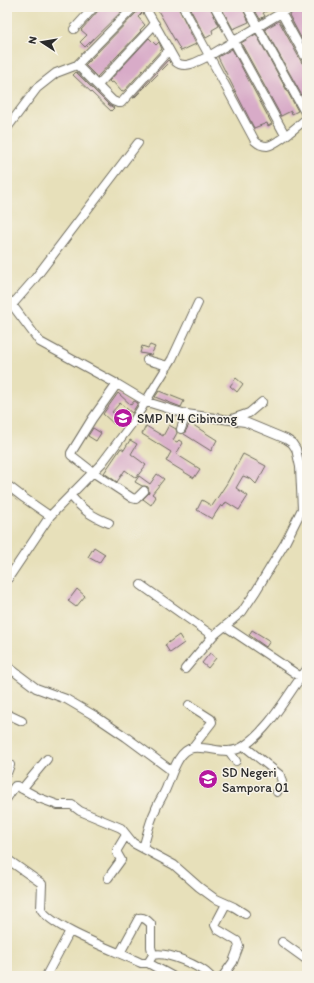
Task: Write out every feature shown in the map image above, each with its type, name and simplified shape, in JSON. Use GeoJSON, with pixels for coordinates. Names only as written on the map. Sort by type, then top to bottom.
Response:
{"type":"FeatureCollection","features":[{"type":"Feature","properties":{"kind":"street"},"geometry":{"type":"LineString","coordinates":[[74,29],[94,7]]}},
{"type":"Feature","properties":{"kind":"street"},"geometry":{"type":"LineString","coordinates":[[7,128],[37,88],[56,73],[76,65],[134,7]]}},
{"type":"Feature","properties":{"kind":"street"},"geometry":{"type":"LineString","coordinates":[[145,7],[176,62],[183,66],[197,62],[209,56],[258,28],[280,10],[291,7]]}},
{"type":"Feature","properties":{"kind":"street"},"geometry":{"type":"LineString","coordinates":[[183,7],[255,141],[259,144],[267,146],[271,145],[285,135],[307,117],[247,7]]}},
{"type":"Feature","properties":{"kind":"street"},"geometry":{"type":"LineString","coordinates":[[215,7],[285,135]]}},
{"type":"Feature","properties":{"kind":"street"},"geometry":{"type":"LineString","coordinates":[[280,10],[307,60]]}},
{"type":"Feature","properties":{"kind":"street"},"geometry":{"type":"LineString","coordinates":[[98,85],[155,24]]}},
{"type":"Feature","properties":{"kind":"street"},"geometry":{"type":"LineString","coordinates":[[76,65],[113,100],[121,103],[169,50]]}},
{"type":"Feature","properties":{"kind":"street"},"geometry":{"type":"LineString","coordinates":[[138,143],[33,281],[10,302],[40,342],[147,402],[186,414],[245,422],[286,439],[292,443],[296,449],[299,457],[304,510],[274,564],[242,612],[213,636],[185,669]]}},
{"type":"Feature","properties":{"kind":"street"},"geometry":{"type":"LineString","coordinates":[[7,580],[50,516],[94,473],[118,443],[147,402],[182,340],[198,303]]}},
{"type":"Feature","properties":{"kind":"street"},"geometry":{"type":"LineString","coordinates":[[147,360],[168,366]]}},
{"type":"Feature","properties":{"kind":"street"},"geometry":{"type":"LineString","coordinates":[[117,384],[71,451],[72,455],[94,473],[134,499],[138,498],[144,491]]}},
{"type":"Feature","properties":{"kind":"street"},"geometry":{"type":"LineString","coordinates":[[231,419],[249,413],[262,402]]}},
{"type":"Feature","properties":{"kind":"street"},"geometry":{"type":"LineString","coordinates":[[181,429],[186,414]]}},
{"type":"Feature","properties":{"kind":"street"},"geometry":{"type":"LineString","coordinates":[[7,485],[50,516]]}},
{"type":"Feature","properties":{"kind":"street"},"geometry":{"type":"LineString","coordinates":[[71,496],[91,516],[109,523]]}},
{"type":"Feature","properties":{"kind":"street"},"geometry":{"type":"LineString","coordinates":[[141,586],[213,636]]}},
{"type":"Feature","properties":{"kind":"street"},"geometry":{"type":"LineString","coordinates":[[225,626],[301,677]]}},
{"type":"Feature","properties":{"kind":"street"},"geometry":{"type":"LineString","coordinates":[[7,666],[36,688],[66,699],[95,716],[131,740],[172,771]]}},
{"type":"Feature","properties":{"kind":"street"},"geometry":{"type":"LineString","coordinates":[[192,748],[229,751],[244,746],[260,732],[307,669]]}},
{"type":"Feature","properties":{"kind":"street"},"geometry":{"type":"LineString","coordinates":[[143,848],[155,809],[167,787],[172,771],[184,752],[192,748],[211,724],[212,720],[188,706]]}},
{"type":"Feature","properties":{"kind":"street"},"geometry":{"type":"LineString","coordinates":[[7,714],[22,721]]}},
{"type":"Feature","properties":{"kind":"street"},"geometry":{"type":"LineString","coordinates":[[244,746],[280,775],[282,782],[278,792]]}},
{"type":"Feature","properties":{"kind":"street"},"geometry":{"type":"LineString","coordinates":[[229,751],[236,761]]}},
{"type":"Feature","properties":{"kind":"street"},"geometry":{"type":"LineString","coordinates":[[22,789],[47,759]]}},
{"type":"Feature","properties":{"kind":"street"},"geometry":{"type":"LineString","coordinates":[[8,795],[15,786],[58,805],[72,805],[80,811],[121,828],[131,841],[174,864],[199,887],[214,898],[246,914]]}},
{"type":"Feature","properties":{"kind":"street"},"geometry":{"type":"LineString","coordinates":[[108,878],[120,860],[117,850],[126,835]]}},
{"type":"Feature","properties":{"kind":"street"},"geometry":{"type":"LineString","coordinates":[[7,859],[41,882],[42,912],[55,923],[141,963],[148,963],[172,976]]}},
{"type":"Feature","properties":{"kind":"street"},"geometry":{"type":"LineString","coordinates":[[223,976],[233,962],[239,946],[237,941],[217,929],[215,925],[226,904]]}},
{"type":"Feature","properties":{"kind":"street"},"geometry":{"type":"LineString","coordinates":[[120,953],[138,918],[141,918],[146,919],[151,924],[150,947],[153,955]]}},
{"type":"Feature","properties":{"kind":"street"},"geometry":{"type":"LineString","coordinates":[[46,976],[70,931]]}},
{"type":"Feature","properties":{"kind":"street"},"geometry":{"type":"LineString","coordinates":[[282,942],[307,960]]}},
{"type":"Feature","properties":{"kind":"street"},"geometry":{"type":"LineString","coordinates":[[153,955],[161,954],[177,958],[200,968],[210,976]]}},
{"type":"Feature","properties":{"kind":"street"},"geometry":{"type":"LineString","coordinates":[[148,963],[153,955]]}},
{"type":"Feature","properties":{"kind":"building"},"geometry":{"type":"Polygon","coordinates":[[[99,7],[126,7],[85,47],[80,42],[87,35],[81,30],[98,11],[99,7]]]}},
{"type":"Feature","properties":{"kind":"building"},"geometry":{"type":"Polygon","coordinates":[[[156,7],[178,7],[196,44],[181,51],[156,7]]]}},
{"type":"Feature","properties":{"kind":"building"},"geometry":{"type":"Polygon","coordinates":[[[189,7],[210,7],[219,26],[212,30],[213,34],[206,38],[189,7]]]}},
{"type":"Feature","properties":{"kind":"building"},"geometry":{"type":"Polygon","coordinates":[[[221,7],[242,7],[249,22],[233,29],[221,7]]]}},
{"type":"Feature","properties":{"kind":"building"},"geometry":{"type":"Polygon","coordinates":[[[253,7],[273,8],[263,13],[265,16],[260,19],[253,7]]]}},
{"type":"Feature","properties":{"kind":"building"},"geometry":{"type":"Polygon","coordinates":[[[302,7],[306,7],[307,9],[307,49],[289,15],[302,7]]]}},
{"type":"Feature","properties":{"kind":"building"},"geometry":{"type":"Polygon","coordinates":[[[139,10],[142,13],[138,17],[145,25],[97,77],[85,65],[139,10]]]}},
{"type":"Feature","properties":{"kind":"building"},"geometry":{"type":"Polygon","coordinates":[[[279,21],[302,63],[307,66],[307,100],[305,101],[265,29],[279,21]]]}},
{"type":"Feature","properties":{"kind":"building"},"geometry":{"type":"Polygon","coordinates":[[[256,34],[298,111],[292,114],[291,111],[281,116],[241,43],[256,34]]]}},
{"type":"Feature","properties":{"kind":"building"},"geometry":{"type":"Polygon","coordinates":[[[149,38],[156,45],[159,42],[162,49],[122,92],[113,82],[111,83],[109,81],[149,38]]]}},
{"type":"Feature","properties":{"kind":"building"},"geometry":{"type":"Polygon","coordinates":[[[232,49],[272,124],[268,126],[267,123],[254,128],[218,57],[232,49]]]}},
{"type":"Feature","properties":{"kind":"building"},"geometry":{"type":"Polygon","coordinates":[[[168,60],[170,62],[133,98],[168,60]]]}},
{"type":"Feature","properties":{"kind":"building"},"geometry":{"type":"Polygon","coordinates":[[[76,72],[109,105],[114,108],[111,111],[73,75],[76,72]]]}},
{"type":"Feature","properties":{"kind":"building"},"geometry":{"type":"Polygon","coordinates":[[[150,345],[155,347],[151,355],[140,353],[142,346],[148,348],[150,345]]]}},
{"type":"Feature","properties":{"kind":"building"},"geometry":{"type":"Polygon","coordinates":[[[236,378],[243,384],[237,392],[230,386],[236,378]]]}},
{"type":"Feature","properties":{"kind":"building"},"geometry":{"type":"Polygon","coordinates":[[[159,391],[184,401],[181,407],[155,397],[159,391]]]}},
{"type":"Feature","properties":{"kind":"building"},"geometry":{"type":"Polygon","coordinates":[[[118,393],[131,405],[134,401],[138,403],[132,413],[120,403],[112,412],[119,418],[114,424],[103,414],[118,393]]]}},
{"type":"Feature","properties":{"kind":"building"},"geometry":{"type":"Polygon","coordinates":[[[190,423],[217,440],[211,451],[184,434],[190,423]]]}},
{"type":"Feature","properties":{"kind":"building"},"geometry":{"type":"Polygon","coordinates":[[[169,425],[176,429],[177,433],[173,440],[177,442],[179,440],[183,443],[176,454],[200,469],[194,478],[166,461],[171,452],[142,434],[146,426],[163,436],[169,425]]]}},
{"type":"Feature","properties":{"kind":"building"},"geometry":{"type":"Polygon","coordinates":[[[93,428],[101,433],[96,441],[88,436],[93,428]]]}},
{"type":"Feature","properties":{"kind":"building"},"geometry":{"type":"Polygon","coordinates":[[[130,440],[137,444],[131,454],[146,465],[136,478],[125,470],[117,482],[104,473],[121,448],[124,450],[130,440]]]}},
{"type":"Feature","properties":{"kind":"building"},"geometry":{"type":"Polygon","coordinates":[[[243,454],[266,466],[256,484],[251,479],[243,476],[236,488],[248,496],[239,510],[226,502],[223,507],[221,505],[212,519],[197,510],[202,500],[212,506],[243,454]]]}},
{"type":"Feature","properties":{"kind":"building"},"geometry":{"type":"Polygon","coordinates":[[[157,474],[164,479],[152,494],[156,497],[151,505],[143,499],[149,493],[148,487],[142,486],[135,482],[139,476],[150,484],[157,474]]]}},
{"type":"Feature","properties":{"kind":"building"},"geometry":{"type":"Polygon","coordinates":[[[94,547],[105,554],[99,563],[88,557],[94,547]]]}},
{"type":"Feature","properties":{"kind":"building"},"geometry":{"type":"Polygon","coordinates":[[[77,589],[85,596],[76,607],[68,601],[77,589]]]}},
{"type":"Feature","properties":{"kind":"building"},"geometry":{"type":"Polygon","coordinates":[[[252,630],[270,641],[266,647],[249,635],[252,630]]]}},
{"type":"Feature","properties":{"kind":"building"},"geometry":{"type":"Polygon","coordinates":[[[179,635],[184,643],[170,653],[165,645],[179,635]]]}},
{"type":"Feature","properties":{"kind":"building"},"geometry":{"type":"Polygon","coordinates":[[[210,653],[216,658],[208,668],[202,663],[210,653]]]}},
{"type":"Feature","properties":{"kind":"place","name":"SMP N 4 Cibinong"},"geometry":{"type":"Point","coordinates":[123,418]}},
{"type":"Feature","properties":{"kind":"place","name":"SD Negeri Sampora 01"},"geometry":{"type":"Point","coordinates":[208,779]}}]}
